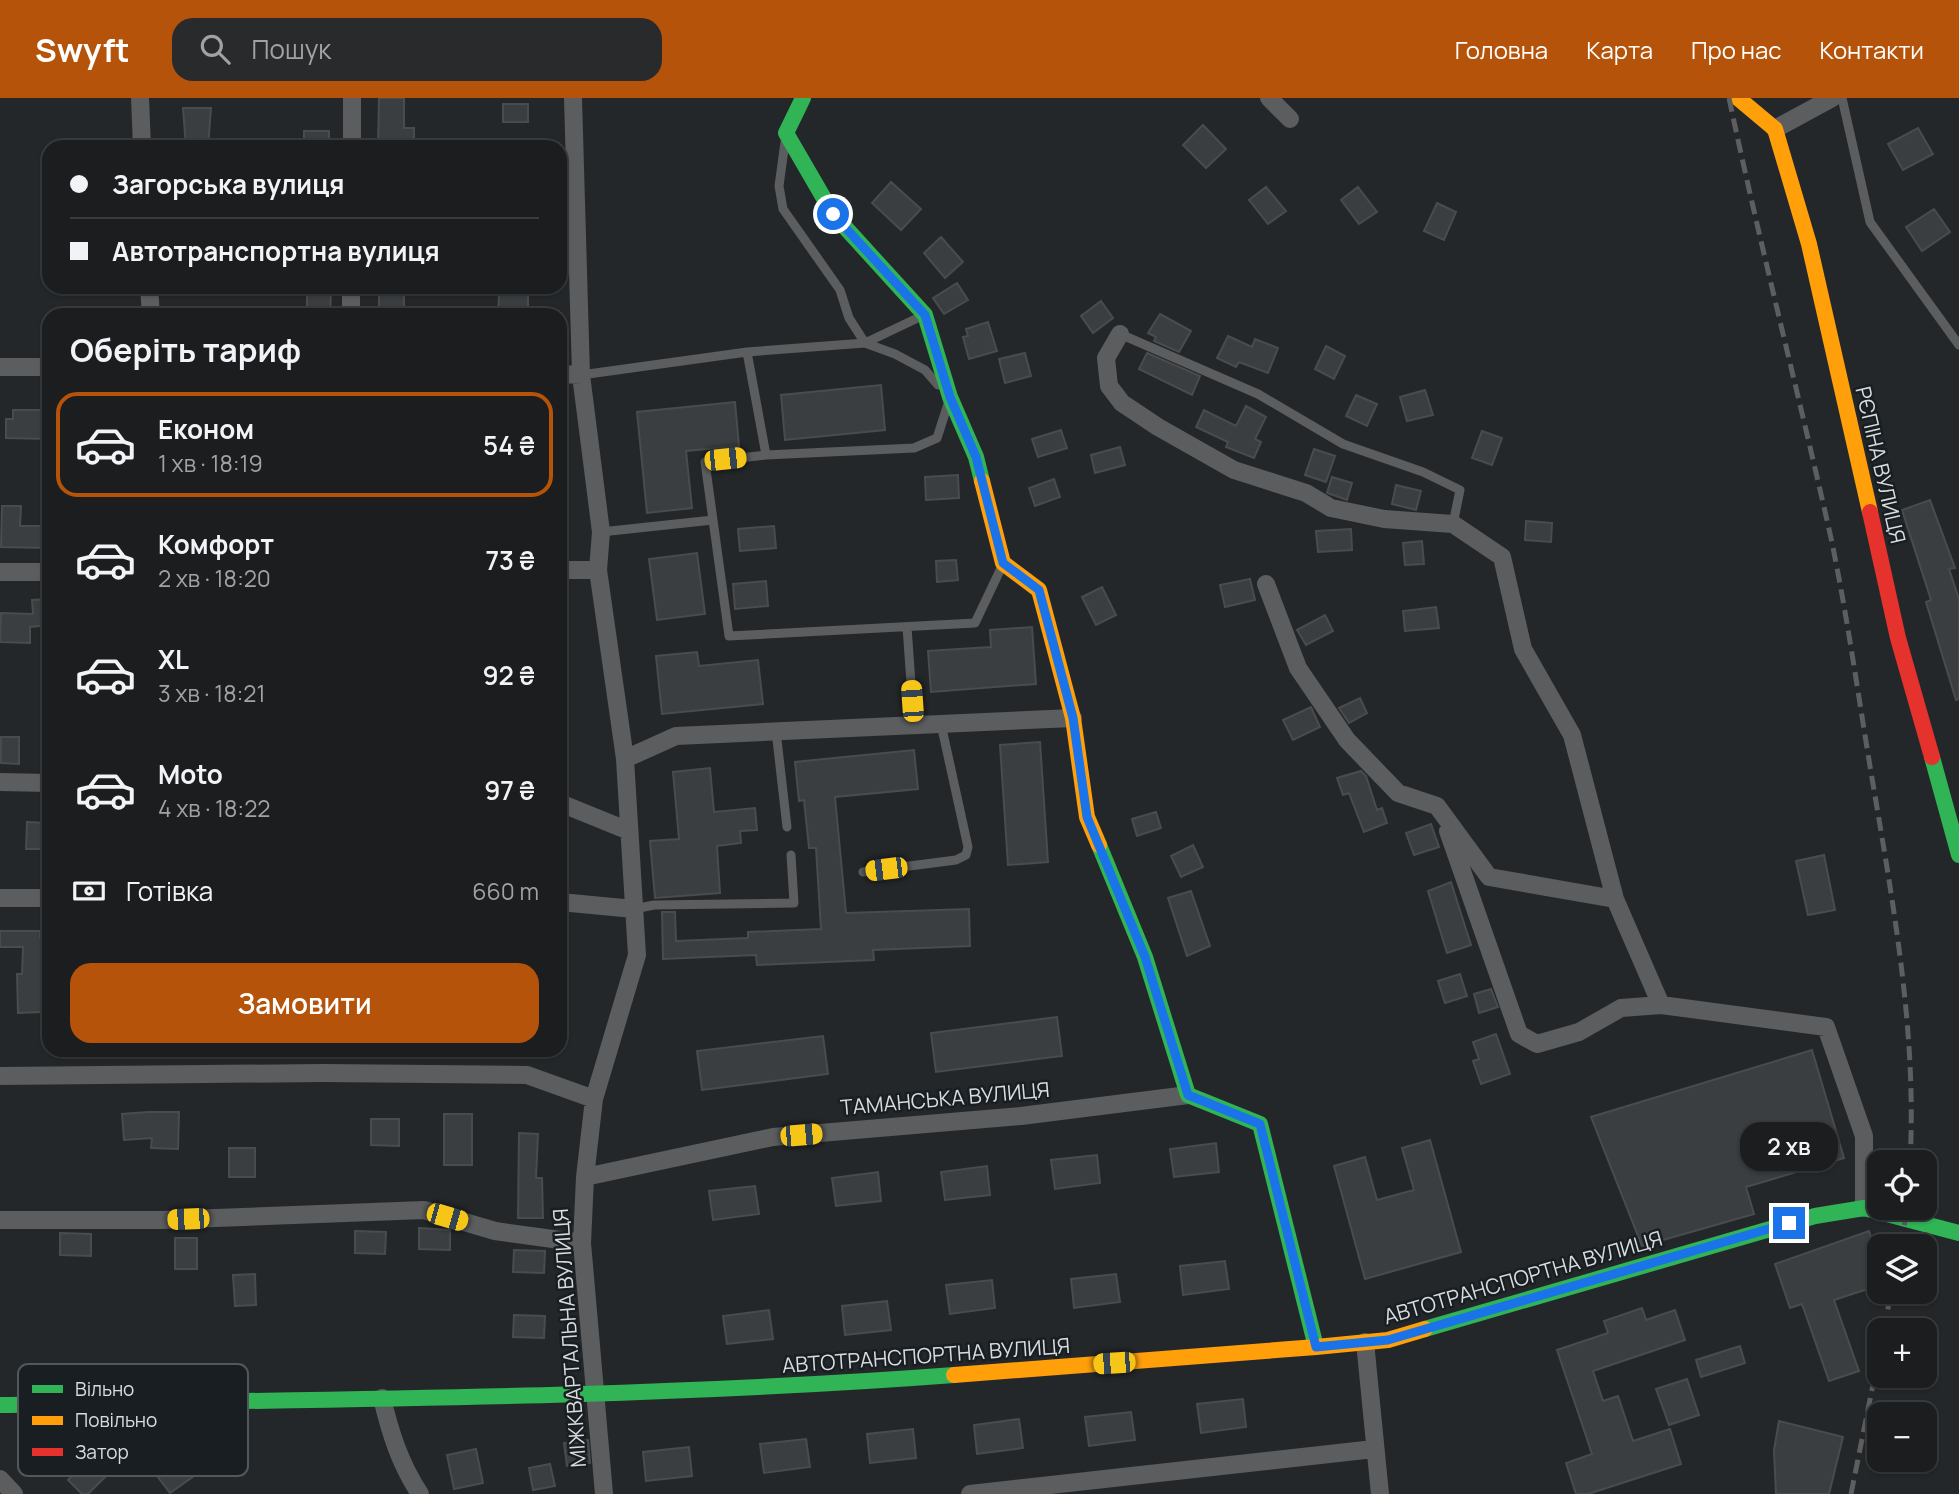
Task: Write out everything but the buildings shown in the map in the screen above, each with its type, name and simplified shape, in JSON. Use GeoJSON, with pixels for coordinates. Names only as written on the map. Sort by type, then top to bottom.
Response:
{"type":"FeatureCollection","features":[{"type":"Feature","properties":{"kind":"street"},"geometry":{"type":"LineString","coordinates":[[140,98],[142,140]]}},
{"type":"Feature","properties":{"kind":"street"},"geometry":{"type":"LineString","coordinates":[[352,98],[352,140]]}},
{"type":"Feature","properties":{"kind":"street","name":"МІЖКВАРТАЛЬНА ВУЛИЦЯ"},"geometry":{"type":"LineString","coordinates":[[573,98],[580,375],[601,532],[598,570],[625,759],[638,955],[594,1099],[584,1177],[582,1243],[593,1394],[604,1494]]}},
{"type":"Feature","properties":{"kind":"street"},"geometry":{"type":"LineString","coordinates":[[803,98],[786,133],[833,214],[925,315],[950,397],[976,457],[1003,563],[1039,590],[1073,718],[1087,817],[1145,957],[1188,1095],[1260,1124],[1316,1347]]}},
{"type":"Feature","properties":{"kind":"street"},"geometry":{"type":"LineString","coordinates":[[1269,98],[1290,119]]}},
{"type":"Feature","properties":{"kind":"street"},"geometry":{"type":"LineString","coordinates":[[1738,98],[1775,129],[1832,98]]}},
{"type":"Feature","properties":{"kind":"street","name":"РЄПІНА ВУЛИЦЯ"},"geometry":{"type":"LineString","coordinates":[[1775,129],[1809,244],[1898,638],[1955,824],[1959,855]]}},
{"type":"Feature","properties":{"kind":"street"},"geometry":{"type":"LineString","coordinates":[[1120,334],[1106,358],[1109,386],[1122,403],[1223,464],[1306,493],[1331,508],[1384,519],[1453,524],[1502,557],[1523,649],[1572,735],[1615,900],[1661,1005]]}},
{"type":"Feature","properties":{"kind":"street"},"geometry":{"type":"LineString","coordinates":[[0,367],[42,367]]}},
{"type":"Feature","properties":{"kind":"street"},"geometry":{"type":"LineString","coordinates":[[567,374],[580,375]]}},
{"type":"Feature","properties":{"kind":"street"},"geometry":{"type":"LineString","coordinates":[[567,570],[598,570]]}},
{"type":"Feature","properties":{"kind":"street"},"geometry":{"type":"LineString","coordinates":[[0,572],[42,572]]}},
{"type":"Feature","properties":{"kind":"street"},"geometry":{"type":"LineString","coordinates":[[1266,584],[1298,668],[1347,740],[1398,793],[1437,806],[1489,877],[1615,900]]}},
{"type":"Feature","properties":{"kind":"street"},"geometry":{"type":"LineString","coordinates":[[625,759],[676,736],[1073,718]]}},
{"type":"Feature","properties":{"kind":"street"},"geometry":{"type":"LineString","coordinates":[[0,782],[42,783]]}},
{"type":"Feature","properties":{"kind":"street"},"geometry":{"type":"LineString","coordinates":[[567,806],[629,831]]}},
{"type":"Feature","properties":{"kind":"street"},"geometry":{"type":"LineString","coordinates":[[1437,806],[1519,1034],[1536,1044],[1579,1032],[1622,1008],[1661,1005],[1826,1027],[1864,1136],[1864,1208]]}},
{"type":"Feature","properties":{"kind":"street"},"geometry":{"type":"LineString","coordinates":[[0,898],[42,898]]}},
{"type":"Feature","properties":{"kind":"street"},"geometry":{"type":"LineString","coordinates":[[567,903],[634,909]]}},
{"type":"Feature","properties":{"kind":"street"},"geometry":{"type":"LineString","coordinates":[[0,1076],[323,1073],[527,1075],[594,1099]]}},
{"type":"Feature","properties":{"kind":"street","name":"ТАМАНСЬКА ВУЛИЦЯ"},"geometry":{"type":"LineString","coordinates":[[584,1177],[774,1138],[1021,1116],[1188,1095]]}},
{"type":"Feature","properties":{"kind":"street","name":"АВТОТРАНСПОРТНА ВУЛИЦЯ"},"geometry":{"type":"LineString","coordinates":[[248,1400],[792,1387],[1388,1340],[1815,1216],[1864,1208],[1959,1233]]}},
{"type":"Feature","properties":{"kind":"street"},"geometry":{"type":"LineString","coordinates":[[0,1220],[162,1220],[424,1210],[495,1231],[582,1243]]}},
{"type":"Feature","properties":{"kind":"street"},"geometry":{"type":"LineString","coordinates":[[1366,1342],[1380,1494]]}},
{"type":"Feature","properties":{"kind":"street"},"geometry":{"type":"LineString","coordinates":[[382,1398],[391,1435],[408,1476],[420,1494]]}},
{"type":"Feature","properties":{"kind":"street","name":"АВТОТРАНСПОРТНА ВУЛИЦЯ"},"geometry":{"type":"LineString","coordinates":[[0,1405],[18,1405]]}},
{"type":"Feature","properties":{"kind":"street"},"geometry":{"type":"LineString","coordinates":[[970,1494],[1374,1449]]}},
{"type":"Feature","properties":{"kind":"street"},"geometry":{"type":"LineString","coordinates":[[0,1479],[14,1494]]}},
{"type":"Feature","properties":{"kind":"lane"},"geometry":{"type":"LineString","coordinates":[[1842,98],[1870,222],[1959,345]]}},
{"type":"Feature","properties":{"kind":"lane"},"geometry":{"type":"LineString","coordinates":[[786,133],[779,186],[783,209],[840,290],[849,318],[865,343],[895,354],[925,370],[950,397],[937,438],[914,448],[766,455],[705,462],[729,636],[975,623],[1003,563]]}},
{"type":"Feature","properties":{"kind":"lane"},"geometry":{"type":"LineString","coordinates":[[580,375],[747,352],[865,343],[925,315]]}},
{"type":"Feature","properties":{"kind":"lane"},"geometry":{"type":"LineString","coordinates":[[1120,334],[1258,394],[1343,444],[1423,472],[1460,489],[1453,524]]}},
{"type":"Feature","properties":{"kind":"lane"},"geometry":{"type":"LineString","coordinates":[[747,352],[766,455]]}},
{"type":"Feature","properties":{"kind":"lane"},"geometry":{"type":"LineString","coordinates":[[601,532],[713,520]]}},
{"type":"Feature","properties":{"kind":"lane"},"geometry":{"type":"LineString","coordinates":[[907,627],[914,725]]}},
{"type":"Feature","properties":{"kind":"lane"},"geometry":{"type":"LineString","coordinates":[[863,872],[956,860],[966,855],[968,847],[941,724]]}},
{"type":"Feature","properties":{"kind":"lane"},"geometry":{"type":"LineString","coordinates":[[776,731],[788,827]]}},
{"type":"Feature","properties":{"kind":"lane"},"geometry":{"type":"LineString","coordinates":[[634,909],[654,905],[794,903],[791,855]]}},
{"type":"Feature","properties":{"kind":"railway"},"geometry":{"type":"LineString","coordinates":[[1729,98],[1831,538],[1848,630],[1902,972],[1910,1067],[1910,1150]]}},
{"type":"Feature","properties":{"kind":"railway"},"geometry":{"type":"LineString","coordinates":[[1903,1234],[1905,1220]]}},
{"type":"Feature","properties":{"kind":"railway"},"geometry":{"type":"LineString","coordinates":[[1886,1318],[1889,1304]]}},
{"type":"Feature","properties":{"kind":"railway"},"geometry":{"type":"LineString","coordinates":[[1851,1494],[1872,1388]]}},
{"type":"Feature","properties":{"kind":"traffic: fast"},"geometry":{"type":"LineString","coordinates":[[803,98],[786,133],[833,214],[925,315],[950,397],[976,457],[982,481]]}},
{"type":"Feature","properties":{"kind":"traffic: fast"},"geometry":{"type":"LineString","coordinates":[[1932,757],[1959,855]]}},
{"type":"Feature","properties":{"kind":"traffic: fast"},"geometry":{"type":"LineString","coordinates":[[1099,845],[1145,957],[1188,1095],[1260,1124],[1316,1347]]}},
{"type":"Feature","properties":{"kind":"traffic: fast"},"geometry":{"type":"LineString","coordinates":[[1425,1329],[1815,1216],[1864,1208],[1959,1233]]}},
{"type":"Feature","properties":{"kind":"traffic: fast"},"geometry":{"type":"LineString","coordinates":[[248,1401],[716,1389],[954,1375]]}},
{"type":"Feature","properties":{"kind":"traffic: fast"},"geometry":{"type":"LineString","coordinates":[[0,1405],[18,1405]]}},
{"type":"Feature","properties":{"kind":"traffic: slow"},"geometry":{"type":"LineString","coordinates":[[1738,98],[1775,129],[1809,244],[1870,512]]}},
{"type":"Feature","properties":{"kind":"traffic: slow"},"geometry":{"type":"LineString","coordinates":[[982,481],[1003,563],[1039,590],[1073,718],[1087,817],[1099,845]]}},
{"type":"Feature","properties":{"kind":"traffic: slow"},"geometry":{"type":"LineString","coordinates":[[954,1375],[1388,1340],[1425,1329]]}},
{"type":"Feature","properties":{"kind":"traffic: jam"},"geometry":{"type":"LineString","coordinates":[[1870,512],[1898,638],[1932,757]]}},
{"type":"Feature","properties":{"kind":"route"},"geometry":{"type":"LineString","coordinates":[[833,214],[925,315],[950,397],[976,457],[1003,563],[1039,590],[1073,718],[1087,817],[1145,957],[1188,1095],[1260,1124],[1316,1347],[1388,1340],[1789,1223]]}}]}
